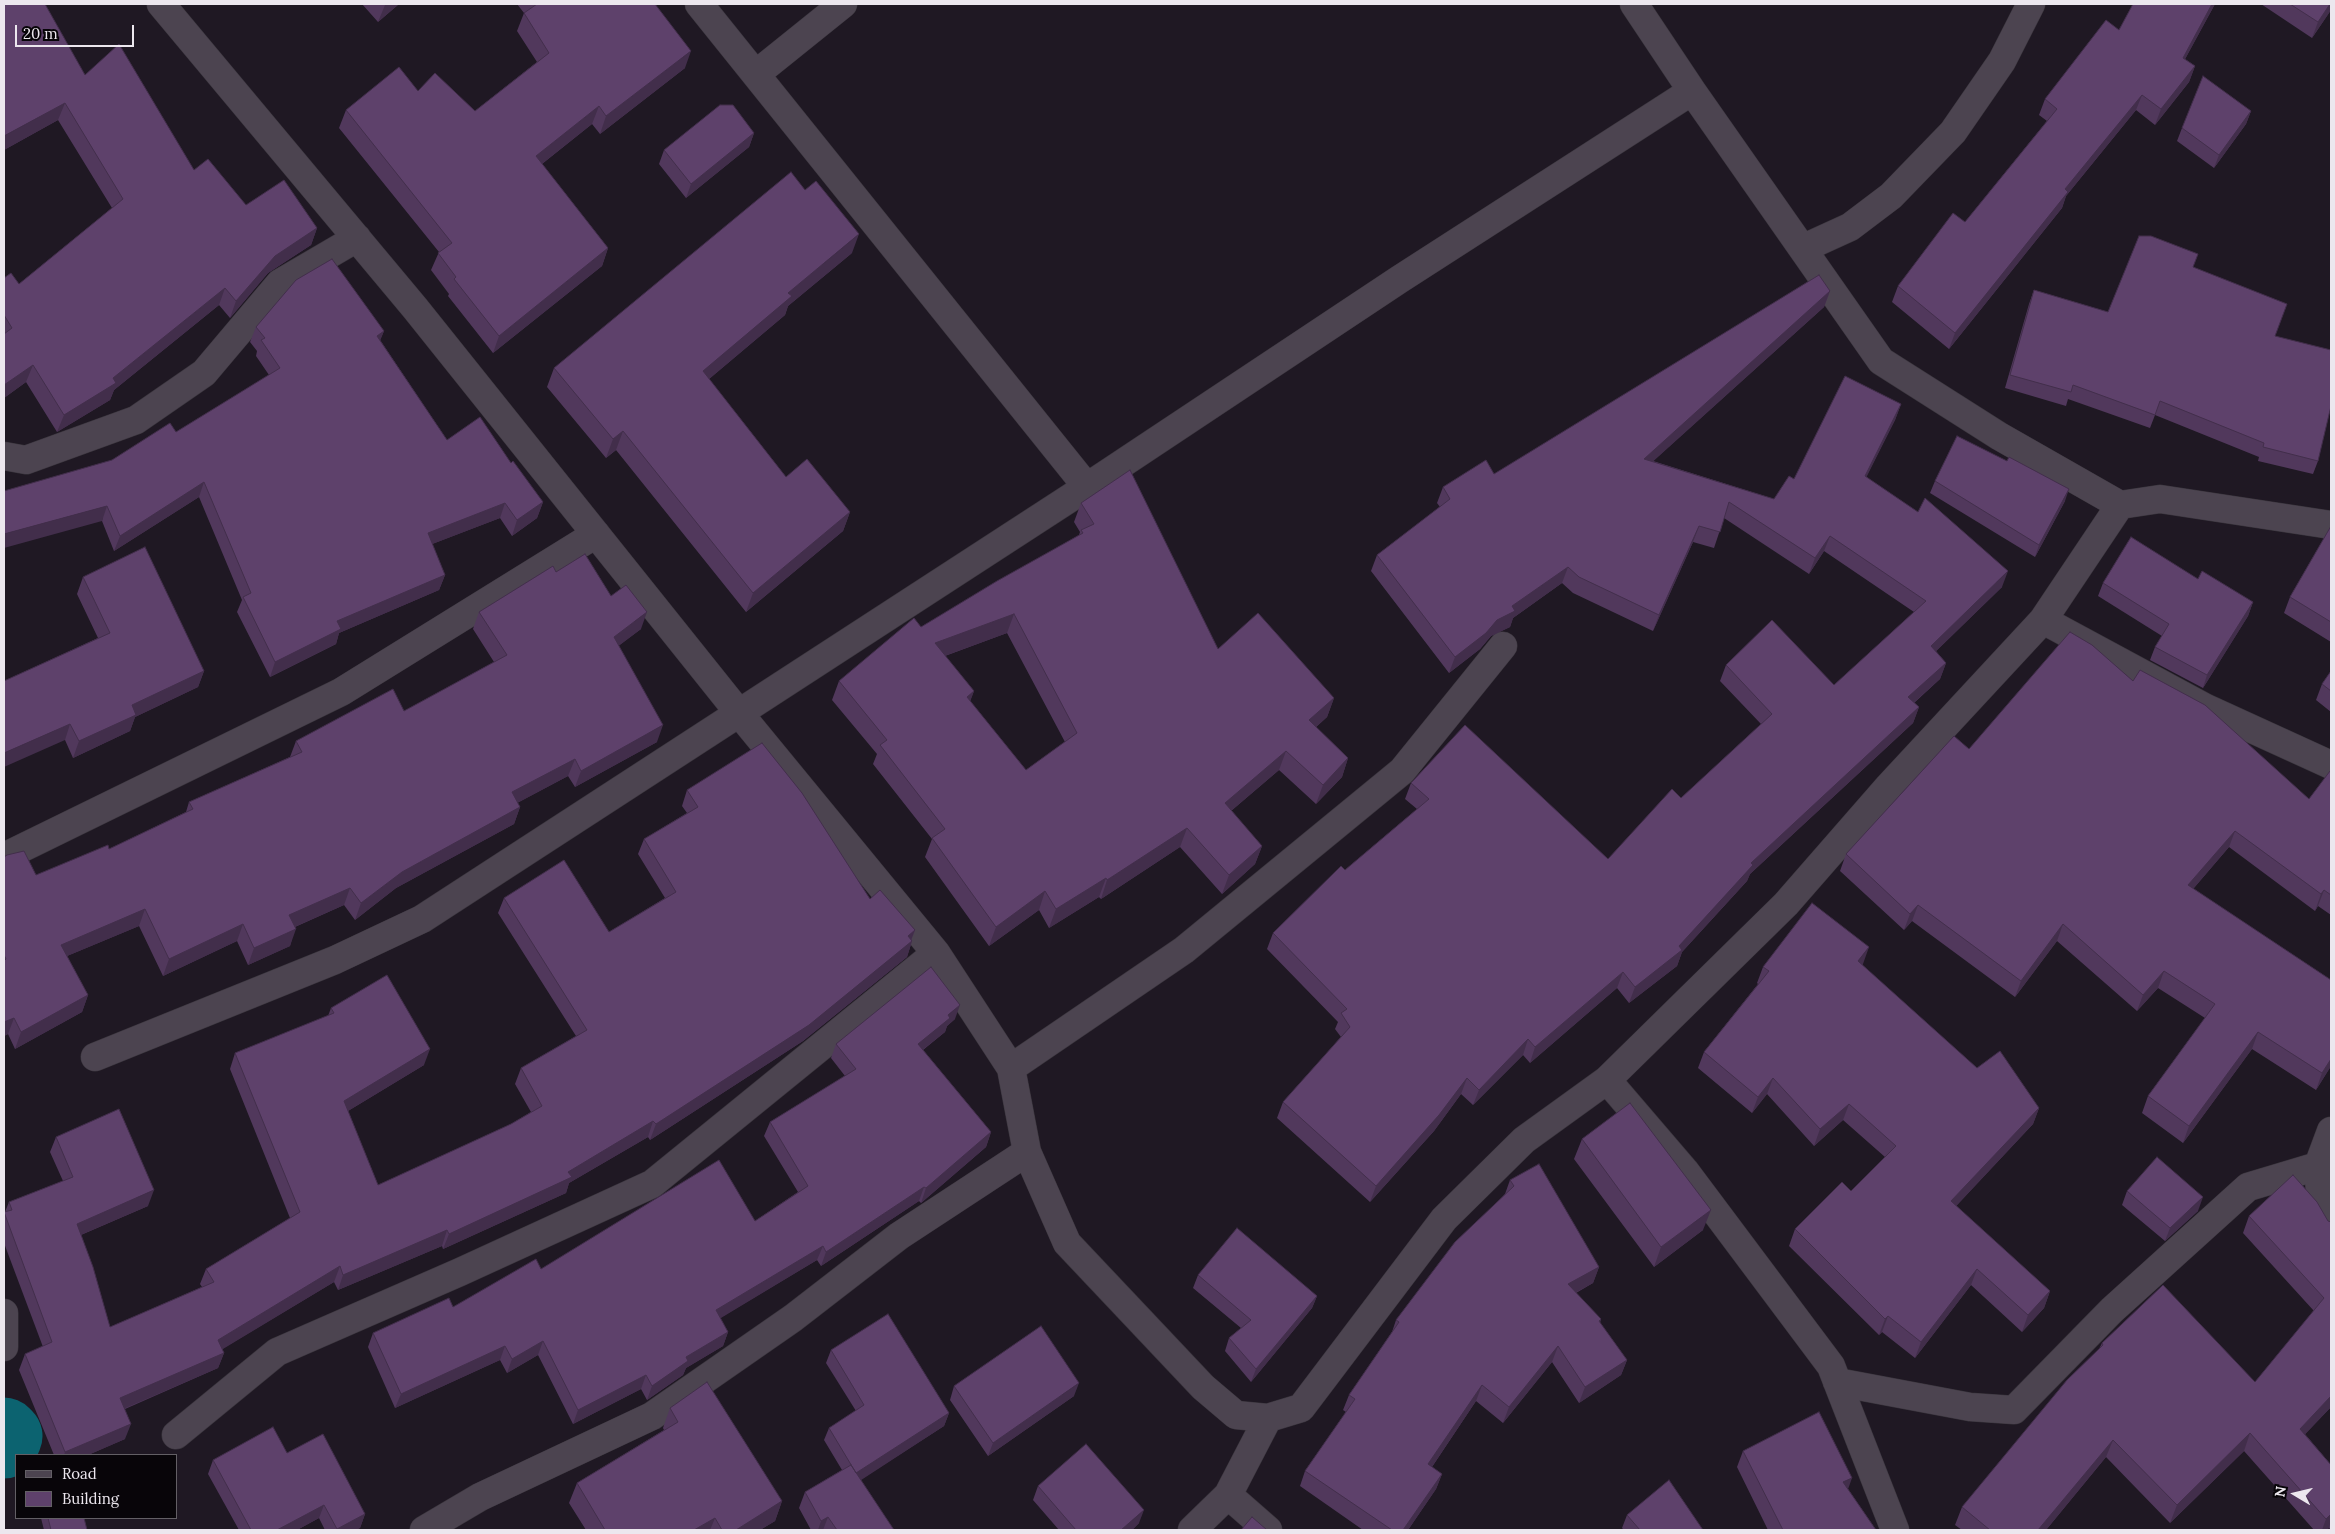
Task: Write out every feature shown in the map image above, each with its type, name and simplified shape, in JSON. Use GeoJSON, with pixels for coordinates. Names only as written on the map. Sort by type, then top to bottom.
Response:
{"type":"FeatureCollection","features":[{"type":"Feature","properties":{"kind":"street"},"geometry":{"type":"LineString","coordinates":[[161,4],[357,238],[739,713],[936,953],[1011,1068],[1027,1152],[1067,1243],[1210,1392],[1236,1415],[1268,1418],[1301,1408],[1444,1219],[1524,1140],[1607,1080],[1786,904],[1889,786],[2043,620],[2120,505]]}},
{"type":"Feature","properties":{"kind":"street"},"geometry":{"type":"LineString","coordinates":[[699,4],[1087,487]]}},
{"type":"Feature","properties":{"kind":"street"},"geometry":{"type":"LineString","coordinates":[[756,74],[844,4]]}},
{"type":"Feature","properties":{"kind":"street"},"geometry":{"type":"LineString","coordinates":[[1634,4],[1692,91],[1804,248],[1881,361],[1999,436],[2120,505],[2160,498],[2331,525]]}},
{"type":"Feature","properties":{"kind":"street"},"geometry":{"type":"LineString","coordinates":[[1804,248],[1850,227],[1891,196],[1953,132],[2002,61],[2031,4]]}},
{"type":"Feature","properties":{"kind":"street"},"geometry":{"type":"LineString","coordinates":[[95,1057],[335,960],[422,918],[1087,487],[1392,285],[1692,91]]}},
{"type":"Feature","properties":{"kind":"street"},"geometry":{"type":"LineString","coordinates":[[4,456],[26,460],[136,420],[204,372],[280,283],[357,238]]}},
{"type":"Feature","properties":{"kind":"street"},"geometry":{"type":"LineString","coordinates":[[4,857],[341,692],[596,534]]}},
{"type":"Feature","properties":{"kind":"street"},"geometry":{"type":"LineString","coordinates":[[2043,620],[2206,708],[2331,765]]}},
{"type":"Feature","properties":{"kind":"street"},"geometry":{"type":"LineString","coordinates":[[1011,1068],[1184,950],[1402,771],[1503,646]]}},
{"type":"Feature","properties":{"kind":"street"},"geometry":{"type":"LineString","coordinates":[[176,1435],[277,1352],[460,1272],[652,1184],[936,953]]}},
{"type":"Feature","properties":{"kind":"street"},"geometry":{"type":"LineString","coordinates":[[1607,1080],[1685,1171],[1831,1366],[1895,1530]]}},
{"type":"Feature","properties":{"kind":"street"},"geometry":{"type":"LineString","coordinates":[[2331,1131],[2318,1166],[2321,1204],[2331,1226]]}},
{"type":"Feature","properties":{"kind":"street"},"geometry":{"type":"LineString","coordinates":[[424,1530],[480,1497],[652,1416],[793,1318],[899,1236],[1027,1152]]}},
{"type":"Feature","properties":{"kind":"street"},"geometry":{"type":"LineString","coordinates":[[1837,1382],[1970,1407],[2014,1410],[2112,1310],[2248,1187],[2318,1166]]}},
{"type":"Feature","properties":{"kind":"street"},"geometry":{"type":"LineString","coordinates":[[4,1313],[4,1347]]}},
{"type":"Feature","properties":{"kind":"street"},"geometry":{"type":"LineString","coordinates":[[1192,1530],[1228,1495],[1268,1418]]}},
{"type":"Feature","properties":{"kind":"street"},"geometry":{"type":"LineString","coordinates":[[1228,1495],[1268,1530]]}},
{"type":"Feature","properties":{"kind":"building"},"geometry":{"type":"Polygon","coordinates":[[[4,4],[45,4],[85,75],[119,44],[194,170],[208,159],[246,205],[284,180],[317,228],[275,256],[236,301],[225,288],[113,378],[116,383],[64,415],[33,365],[4,385],[4,334],[12,328],[4,315],[4,278],[11,273],[19,284],[123,199],[65,103],[4,136],[4,4]]]}},
{"type":"Feature","properties":{"kind":"building"},"geometry":{"type":"Polygon","coordinates":[[[537,4],[655,4],[691,51],[606,116],[599,106],[536,156],[608,248],[499,336],[454,279],[456,277],[438,253],[452,243],[346,110],[399,67],[418,91],[435,73],[475,111],[549,53],[524,13],[537,4]]]}},
{"type":"Feature","properties":{"kind":"building"},"geometry":{"type":"Polygon","coordinates":[[[2133,4],[2212,4],[2183,58],[2195,66],[2161,109],[2142,95],[2065,189],[2068,192],[1955,333],[1898,286],[1953,213],[1965,222],[2057,109],[2045,99],[2106,20],[2119,30],[2133,4]]]}},
{"type":"Feature","properties":{"kind":"building"},"geometry":{"type":"Polygon","coordinates":[[[2290,4],[2330,4],[2318,22],[2290,4]]]}},
{"type":"Feature","properties":{"kind":"building"},"geometry":{"type":"Polygon","coordinates":[[[2203,76],[2251,111],[2219,155],[2182,128],[2203,76]]]}},
{"type":"Feature","properties":{"kind":"building"},"geometry":{"type":"Polygon","coordinates":[[[720,105],[733,105],[754,133],[691,184],[664,150],[720,105]]]}},
{"type":"Feature","properties":{"kind":"building"},"geometry":{"type":"Polygon","coordinates":[[[791,172],[805,190],[816,181],[859,234],[788,293],[792,296],[703,371],[786,477],[807,459],[850,512],[753,593],[623,431],[613,439],[554,368],[791,172]]]}},
{"type":"Feature","properties":{"kind":"building"},"geometry":{"type":"Polygon","coordinates":[[[2139,236],[2151,236],[2198,254],[2193,267],[2287,304],[2275,336],[2331,350],[2331,406],[2318,461],[2263,447],[2264,443],[2160,401],[2155,415],[2073,385],[2071,392],[2010,375],[2034,290],[2108,312],[2139,236]]]}},
{"type":"Feature","properties":{"kind":"building"},"geometry":{"type":"Polygon","coordinates":[[[332,259],[384,331],[377,336],[447,440],[480,417],[511,463],[513,461],[543,502],[517,520],[505,503],[428,533],[445,575],[337,621],[341,629],[275,662],[243,597],[251,593],[204,482],[120,536],[107,506],[4,534],[4,491],[112,460],[170,423],[176,432],[280,368],[261,340],[265,338],[256,327],[296,280],[332,259]]]}},
{"type":"Feature","properties":{"kind":"building"},"geometry":{"type":"Polygon","coordinates":[[[1819,275],[1830,291],[1644,459],[1774,499],[1789,476],[1794,479],[1845,376],[1901,404],[1865,476],[1918,512],[1925,498],[2008,571],[1931,646],[1946,663],[1908,697],[1919,707],[1751,863],[1753,865],[1679,946],[1682,950],[1635,987],[1623,972],[1535,1047],[1528,1039],[1479,1090],[1467,1078],[1439,1115],[1376,1186],[1283,1102],[1350,1027],[1341,1013],[1347,1009],[1273,933],[1341,866],[1345,870],[1429,799],[1411,783],[1465,725],[1608,859],[1672,789],[1681,798],[1772,714],[1726,665],[1772,620],[1834,685],[1926,601],[1830,536],[1815,558],[1729,502],[1720,532],[1699,526],[1659,615],[1579,577],[1568,567],[1512,606],[1515,611],[1497,620],[1486,633],[1455,657],[1377,555],[1450,499],[1443,487],[1486,460],[1494,474],[1819,275]]]}},
{"type":"Feature","properties":{"kind":"building"},"geometry":{"type":"Polygon","coordinates":[[[1957,436],[2007,461],[2009,457],[2069,489],[2039,545],[1935,481],[1957,436]]]}},
{"type":"Feature","properties":{"kind":"building"},"geometry":{"type":"Polygon","coordinates":[[[1130,470],[1218,649],[1258,613],[1334,698],[1309,720],[1348,758],[1323,785],[1286,751],[1225,803],[1262,846],[1229,875],[1187,828],[1107,880],[1106,878],[1056,909],[1045,891],[996,927],[932,838],[945,829],[880,745],[887,740],[839,681],[914,618],[921,627],[997,581],[1083,533],[1081,530],[1094,524],[1081,503],[1130,470]],[[1014,614],[935,643],[974,691],[967,697],[1026,770],[1077,733],[1014,614]]]}},
{"type":"Feature","properties":{"kind":"building"},"geometry":{"type":"Polygon","coordinates":[[[2331,526],[2331,622],[2290,597],[2331,526]]]}},
{"type":"Feature","properties":{"kind":"building"},"geometry":{"type":"Polygon","coordinates":[[[2131,537],[2198,579],[2202,571],[2253,602],[2207,675],[2155,647],[2169,624],[2103,583],[2131,537]]]}},
{"type":"Feature","properties":{"kind":"building"},"geometry":{"type":"Polygon","coordinates":[[[145,547],[204,671],[132,705],[136,715],[79,741],[70,724],[4,753],[4,681],[110,633],[83,577],[145,547]]]}},
{"type":"Feature","properties":{"kind":"building"},"geometry":{"type":"Polygon","coordinates":[[[585,554],[611,596],[626,585],[647,612],[614,637],[663,725],[581,771],[575,759],[512,792],[520,807],[402,872],[361,903],[350,888],[289,915],[296,929],[254,948],[243,924],[169,959],[145,909],[61,945],[88,995],[21,1032],[14,1018],[4,1022],[4,961],[6,959],[4,955],[4,857],[24,851],[36,875],[108,845],[109,849],[193,809],[189,802],[302,752],[296,741],[393,689],[404,711],[507,655],[479,612],[553,566],[556,572],[585,554]]]}},
{"type":"Feature","properties":{"kind":"building"},"geometry":{"type":"Polygon","coordinates":[[[2070,632],[2092,645],[2133,681],[2140,670],[2205,705],[2309,799],[2331,772],[2331,895],[2324,890],[2321,894],[2235,831],[2188,885],[2331,980],[2331,1059],[2322,1073],[2258,1032],[2189,1126],[2148,1096],[2215,1004],[2164,971],[2143,995],[2063,924],[2021,981],[1918,905],[1910,914],[1846,854],[1954,736],[1969,749],[2070,632]]]}},
{"type":"Feature","properties":{"kind":"building"},"geometry":{"type":"Polygon","coordinates":[[[2331,671],[2331,691],[2322,684],[2331,671]]]}},
{"type":"Feature","properties":{"kind":"building"},"geometry":{"type":"Polygon","coordinates":[[[762,743],[802,793],[870,899],[880,890],[915,930],[908,936],[912,941],[809,1025],[656,1124],[653,1121],[568,1172],[572,1177],[449,1234],[447,1230],[343,1275],[340,1266],[218,1340],[224,1353],[120,1398],[131,1424],[65,1452],[25,1354],[52,1342],[4,1212],[12,1210],[9,1202],[73,1177],[56,1137],[119,1109],[154,1190],[77,1224],[93,1267],[110,1327],[214,1282],[206,1269],[300,1212],[235,1053],[334,1013],[331,1008],[387,975],[430,1049],[344,1101],[378,1185],[511,1124],[542,1106],[521,1068],[587,1030],[504,898],[564,860],[609,932],[676,892],[644,839],[698,807],[687,790],[762,743]]]}},
{"type":"Feature","properties":{"kind":"building"},"geometry":{"type":"Polygon","coordinates":[[[1812,903],[1869,947],[1858,961],[1977,1068],[2000,1051],[2039,1108],[1951,1201],[2050,1291],[2028,1315],[1977,1269],[1921,1342],[1888,1316],[1885,1319],[1795,1229],[1842,1182],[1851,1191],[1896,1146],[1849,1104],[1820,1129],[1773,1078],[1758,1097],[1704,1052],[1769,971],[1763,967],[1812,903]]]}},
{"type":"Feature","properties":{"kind":"building"},"geometry":{"type":"Polygon","coordinates":[[[931,967],[960,1005],[948,1015],[950,1018],[918,1044],[991,1132],[926,1188],[924,1187],[826,1252],[823,1246],[716,1310],[728,1332],[686,1357],[688,1361],[652,1386],[646,1375],[578,1410],[543,1341],[512,1359],[505,1346],[401,1394],[373,1333],[449,1298],[453,1307],[536,1259],[541,1269],[719,1160],[755,1221],[808,1186],[770,1122],[856,1069],[836,1044],[931,967]]]}},
{"type":"Feature","properties":{"kind":"building"},"geometry":{"type":"Polygon","coordinates":[[[1630,1103],[1711,1210],[1661,1247],[1582,1139],[1630,1103]]]}},
{"type":"Feature","properties":{"kind":"building"},"geometry":{"type":"Polygon","coordinates":[[[2157,1157],[2203,1197],[2170,1228],[2127,1191],[2157,1157]]]}},
{"type":"Feature","properties":{"kind":"building"},"geometry":{"type":"Polygon","coordinates":[[[1539,1164],[1599,1267],[1568,1284],[1601,1319],[1599,1321],[1627,1360],[1585,1387],[1558,1346],[1509,1407],[1482,1385],[1428,1464],[1442,1474],[1403,1530],[1392,1530],[1305,1471],[1355,1399],[1349,1395],[1399,1322],[1396,1320],[1455,1242],[1514,1186],[1510,1180],[1539,1164]]]}},
{"type":"Feature","properties":{"kind":"building"},"geometry":{"type":"Polygon","coordinates":[[[2293,1175],[2317,1202],[2328,1221],[2331,1222],[2331,1396],[2300,1429],[2331,1465],[2331,1514],[2326,1519],[2250,1433],[2177,1505],[2113,1440],[2038,1530],[1990,1530],[1962,1507],[2067,1380],[2103,1345],[2102,1343],[2163,1285],[2255,1382],[2324,1298],[2249,1216],[2293,1175]]]}},
{"type":"Feature","properties":{"kind":"building"},"geometry":{"type":"Polygon","coordinates":[[[1237,1228],[1317,1296],[1256,1369],[1229,1338],[1251,1320],[1198,1275],[1237,1228]]]}},
{"type":"Feature","properties":{"kind":"building"},"geometry":{"type":"Polygon","coordinates":[[[888,1314],[949,1413],[856,1473],[829,1428],[864,1405],[831,1350],[888,1314]]]}},
{"type":"Feature","properties":{"kind":"building"},"geometry":{"type":"Polygon","coordinates":[[[1041,1326],[1079,1383],[993,1443],[954,1386],[1041,1326]]]}},
{"type":"Feature","properties":{"kind":"building"},"geometry":{"type":"Polygon","coordinates":[[[707,1382],[782,1501],[736,1530],[722,1530],[715,1518],[694,1530],[605,1530],[577,1483],[678,1422],[670,1408],[707,1382]]]}},
{"type":"Feature","properties":{"kind":"building"},"geometry":{"type":"Polygon","coordinates":[[[1819,1412],[1852,1478],[1843,1482],[1876,1530],[1783,1530],[1743,1451],[1819,1412]]]}},
{"type":"Feature","properties":{"kind":"building"},"geometry":{"type":"Polygon","coordinates":[[[273,1427],[287,1453],[323,1434],[365,1514],[337,1529],[324,1505],[277,1530],[251,1530],[213,1460],[273,1427]]]}},
{"type":"Feature","properties":{"kind":"building"},"geometry":{"type":"Polygon","coordinates":[[[1086,1444],[1144,1510],[1121,1530],[1076,1530],[1038,1486],[1086,1444]]]}},
{"type":"Feature","properties":{"kind":"building"},"geometry":{"type":"Polygon","coordinates":[[[851,1465],[894,1530],[837,1530],[828,1517],[821,1521],[805,1492],[851,1465]]]}},
{"type":"Feature","properties":{"kind":"building"},"geometry":{"type":"Polygon","coordinates":[[[1669,1480],[1703,1530],[1640,1530],[1627,1515],[1669,1480]]]}},
{"type":"Feature","properties":{"kind":"building"},"geometry":{"type":"Polygon","coordinates":[[[1252,1517],[1267,1530],[1241,1530],[1252,1517]]]}},
{"type":"Feature","properties":{"kind":"building"},"geometry":{"type":"Polygon","coordinates":[[[48,1519],[84,1519],[87,1530],[51,1530],[48,1519]]]}},
{"type":"Feature","properties":{"kind":"waterway"},"geometry":{"type":"LineString","coordinates":[[4,1433],[7,1436],[4,1443]]}}]}
